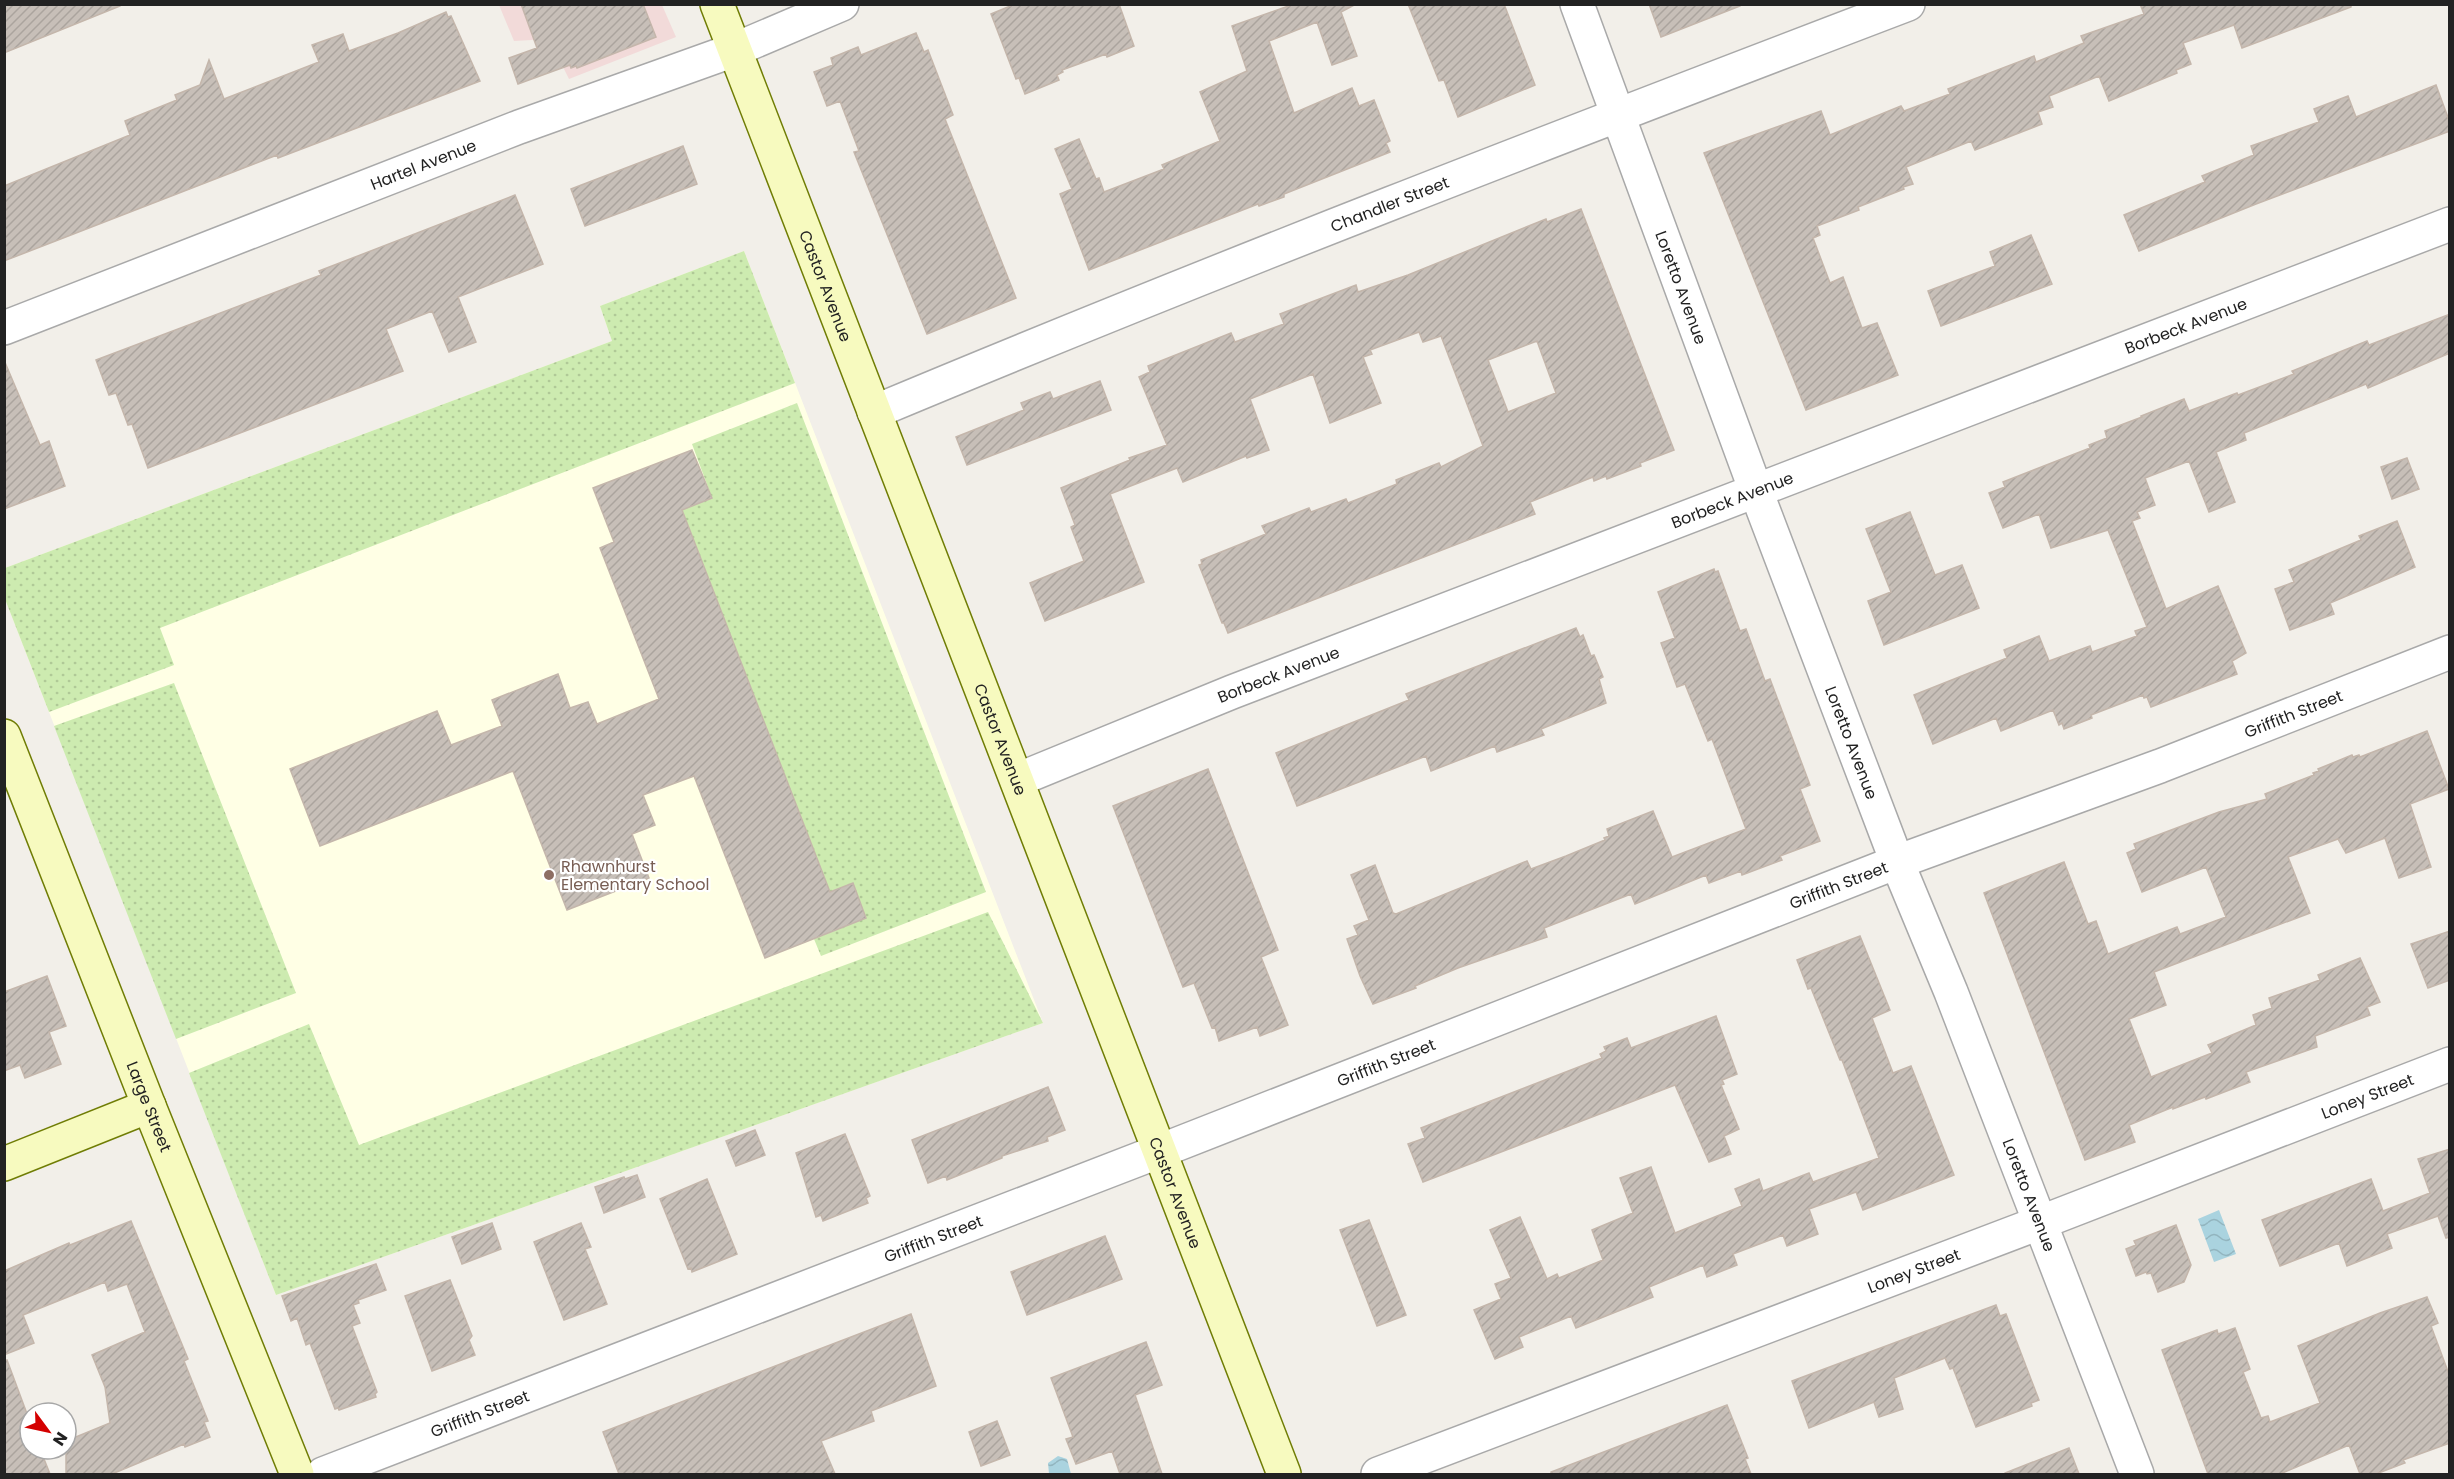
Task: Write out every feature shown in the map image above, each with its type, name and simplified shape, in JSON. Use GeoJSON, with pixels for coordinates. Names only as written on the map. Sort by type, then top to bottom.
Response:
{"type":"FeatureCollection","features":[{"type":"Feature","properties":{"kind":"main road","name":"Castor Avenue"},"geometry":{"type":"LineString","coordinates":[[717,4],[1284,1474]]}},
{"type":"Feature","properties":{"kind":"main road","name":"Large Street"},"geometry":{"type":"LineString","coordinates":[[5,741],[297,1474]]}},
{"type":"Feature","properties":{"kind":"main road"},"geometry":{"type":"LineString","coordinates":[[4,1164],[149,1106]]}},
{"type":"Feature","properties":{"kind":"street","name":"Hartel Avenue"},"geometry":{"type":"LineString","coordinates":[[4,328],[519,127],[734,50],[842,4]]}},
{"type":"Feature","properties":{"kind":"street","name":"Loretto Avenue"},"geometry":{"type":"LineString","coordinates":[[1577,4],[1756,491],[1897,862],[1951,992],[2137,1474]]}},
{"type":"Feature","properties":{"kind":"street","name":"Chandler Street"},"geometry":{"type":"LineString","coordinates":[[874,412],[1089,322],[1619,114],[1908,4]]}},
{"type":"Feature","properties":{"kind":"street","name":"Borbeck Avenue"},"geometry":{"type":"LineString","coordinates":[[1017,780],[1232,692],[2450,224]]}},
{"type":"Feature","properties":{"kind":"street","name":"Griffith Street"},"geometry":{"type":"LineString","coordinates":[[322,1474],[1160,1151],[1897,862],[2160,766],[2450,652]]}},
{"type":"Feature","properties":{"kind":"street","name":"Loney Street"},"geometry":{"type":"LineString","coordinates":[[1378,1474],[2450,1064]]}},
{"type":"Feature","properties":{"kind":"shaded area"},"geometry":{"type":"Polygon","coordinates":[[[499,5],[662,5],[676,37],[569,79],[549,39],[514,41],[499,5]]]}},
{"type":"Feature","properties":{"kind":"shaded area","name":"Rhawnhurst Elementary School"},"geometry":{"type":"Polygon","coordinates":[[[744,251],[1043,1023],[276,1295],[5,599],[5,568],[612,341],[600,306],[744,251]]]}},
{"type":"Feature","properties":{"kind":"green space"},"geometry":{"type":"Polygon","coordinates":[[[744,251],[795,383],[160,628],[174,665],[49,712],[5,599],[5,568],[612,341],[600,306],[744,251]]]}},
{"type":"Feature","properties":{"kind":"green space"},"geometry":{"type":"Polygon","coordinates":[[[797,403],[986,892],[821,956],[814,939],[866,918],[853,883],[830,892],[682,510],[712,498],[692,444],[797,403]]]}},
{"type":"Feature","properties":{"kind":"green space"},"geometry":{"type":"Polygon","coordinates":[[[174,683],[296,993],[176,1039],[54,726],[174,683]]]}},
{"type":"Feature","properties":{"kind":"green space"},"geometry":{"type":"Polygon","coordinates":[[[988,912],[1043,1023],[276,1295],[189,1073],[309,1024],[359,1145],[988,912]]]}},
{"type":"Feature","properties":{"kind":"water"},"geometry":{"type":"Polygon","coordinates":[[[2219,1210],[2236,1254],[2214,1262],[2198,1219],[2219,1210]]]}},
{"type":"Feature","properties":{"kind":"water"},"geometry":{"type":"Polygon","coordinates":[[[1058,1456],[1067,1459],[1071,1474],[1049,1474],[1048,1463],[1058,1456]]]}},
{"type":"Feature","properties":{"kind":"building"},"geometry":{"type":"Polygon","coordinates":[[[4,4],[120,4],[120,6],[4,53],[4,4]]]}},
{"type":"Feature","properties":{"kind":"building"},"geometry":{"type":"Polygon","coordinates":[[[521,4],[643,4],[656,37],[577,68],[576,66],[571,68],[570,65],[518,84],[509,58],[537,48],[521,4]]]}},
{"type":"Feature","properties":{"kind":"building"},"geometry":{"type":"Polygon","coordinates":[[[1015,4],[1119,4],[1134,46],[1107,57],[1106,54],[1062,70],[1063,72],[1057,75],[1059,80],[1025,94],[1019,78],[1016,79],[991,14],[1015,4]]]}},
{"type":"Feature","properties":{"kind":"building"},"geometry":{"type":"Polygon","coordinates":[[[1294,4],[1356,4],[1341,12],[1357,56],[1332,65],[1317,22],[1269,41],[1294,113],[1352,88],[1359,106],[1374,100],[1390,141],[1386,143],[1390,152],[1284,194],[1284,197],[1259,206],[1258,204],[1089,270],[1060,194],[1072,189],[1055,149],[1079,139],[1104,192],[1164,169],[1162,165],[1220,141],[1200,92],[1247,71],[1232,26],[1294,4]]]}},
{"type":"Feature","properties":{"kind":"building"},"geometry":{"type":"Polygon","coordinates":[[[1408,4],[1504,4],[1535,85],[1458,117],[1444,80],[1439,81],[1408,4]]]}},
{"type":"Feature","properties":{"kind":"building"},"geometry":{"type":"Polygon","coordinates":[[[1649,4],[1740,4],[1740,6],[1661,37],[1649,4]]]}},
{"type":"Feature","properties":{"kind":"building"},"geometry":{"type":"Polygon","coordinates":[[[2140,4],[2351,4],[2351,7],[2242,48],[2234,25],[2183,43],[2191,64],[2176,70],[2177,73],[2109,101],[2099,76],[2049,96],[2053,107],[2038,112],[2042,124],[1975,150],[1971,141],[1906,167],[1913,184],[1858,207],[1859,210],[1817,226],[1820,235],[1813,238],[1830,283],[1843,277],[1862,328],[1877,323],[1898,375],[1806,410],[1704,153],[1821,111],[1830,135],[1901,106],[1904,111],[1950,94],[1948,89],[2034,56],[2036,62],[2084,43],[2081,36],[2144,14],[2140,4]]]}},
{"type":"Feature","properties":{"kind":"building"},"geometry":{"type":"Polygon","coordinates":[[[446,12],[448,17],[451,16],[480,81],[278,158],[277,155],[4,261],[4,186],[130,135],[125,121],[177,100],[175,95],[200,85],[209,60],[224,99],[319,62],[312,45],[343,34],[349,51],[446,12]]]}},
{"type":"Feature","properties":{"kind":"building"},"geometry":{"type":"Polygon","coordinates":[[[916,33],[924,52],[928,50],[953,115],[945,119],[1016,298],[927,334],[854,152],[859,151],[840,101],[827,106],[814,72],[833,65],[831,58],[858,47],[861,55],[916,33]]]}},
{"type":"Feature","properties":{"kind":"building"},"geometry":{"type":"Polygon","coordinates":[[[2436,85],[2450,123],[2450,131],[2139,251],[2124,215],[2205,182],[2202,176],[2254,155],[2251,146],[2319,122],[2314,109],[2348,96],[2356,117],[2436,85]]]}},
{"type":"Feature","properties":{"kind":"building"},"geometry":{"type":"Polygon","coordinates":[[[683,146],[697,184],[585,226],[571,189],[683,146]]]}},
{"type":"Feature","properties":{"kind":"building"},"geometry":{"type":"Polygon","coordinates":[[[515,195],[543,264],[458,297],[476,342],[449,352],[432,311],[386,329],[403,371],[148,468],[132,424],[128,425],[116,393],[109,395],[96,360],[321,275],[319,271],[515,195]]]}},
{"type":"Feature","properties":{"kind":"building"},"geometry":{"type":"Polygon","coordinates":[[[1581,209],[1674,450],[1607,479],[1606,476],[1594,481],[1593,477],[1530,502],[1535,514],[1228,633],[1199,565],[1202,564],[1201,560],[1266,534],[1262,526],[1309,508],[1311,512],[1346,499],[1348,503],[1397,484],[1396,480],[1439,463],[1441,467],[1483,446],[1441,336],[1423,342],[1419,332],[1370,350],[1372,354],[1363,357],[1381,403],[1330,423],[1313,374],[1250,399],[1269,450],[1247,458],[1246,456],[1183,482],[1177,468],[1110,494],[1144,582],[1045,621],[1030,583],[1084,561],[1071,527],[1075,525],[1061,488],[1130,460],[1129,458],[1167,445],[1139,377],[1150,372],[1148,366],[1231,333],[1235,342],[1284,324],[1280,314],[1356,285],[1358,292],[1408,275],[1546,219],[1547,222],[1581,209]],[[1537,341],[1488,360],[1508,412],[1556,393],[1537,341]]]}},
{"type":"Feature","properties":{"kind":"building"},"geometry":{"type":"Polygon","coordinates":[[[2031,235],[2052,284],[1941,326],[1928,291],[1995,266],[1990,252],[2031,235]]]}},
{"type":"Feature","properties":{"kind":"building"},"geometry":{"type":"Polygon","coordinates":[[[2450,314],[2450,353],[2368,388],[2366,384],[2244,433],[2246,440],[2216,452],[2235,502],[2209,512],[2189,461],[2145,478],[2155,505],[2137,512],[2140,518],[2132,521],[2166,609],[2218,586],[2246,653],[2232,661],[2237,674],[2151,707],[2147,697],[2144,698],[2143,695],[2091,715],[2092,718],[2064,729],[2062,723],[2059,725],[2053,710],[2001,731],[1996,718],[1933,744],[1914,695],[2007,658],[2004,650],[2039,636],[2049,661],[2090,646],[2092,652],[2137,636],[2135,631],[2147,627],[2108,530],[2051,548],[2039,514],[2003,528],[1989,493],[2005,487],[2003,482],[2090,448],[2089,445],[2107,438],[2105,431],[2184,399],[2189,411],[2294,374],[2292,371],[2367,341],[2369,345],[2450,314]]]}},
{"type":"Feature","properties":{"kind":"building"},"geometry":{"type":"Polygon","coordinates":[[[4,360],[40,445],[49,441],[65,486],[4,509],[4,360]]]}},
{"type":"Feature","properties":{"kind":"building"},"geometry":{"type":"Polygon","coordinates":[[[1100,381],[1111,410],[967,465],[956,437],[1024,410],[1021,403],[1050,392],[1053,399],[1100,381]]]}},
{"type":"Feature","properties":{"kind":"building","name":"Rhawnhurst Elementary School"},"geometry":{"type":"Polygon","coordinates":[[[692,450],[712,498],[682,510],[830,892],[853,883],[866,918],[765,958],[694,776],[643,795],[655,825],[632,834],[649,878],[567,910],[513,771],[320,846],[290,769],[437,711],[451,745],[502,726],[492,700],[558,674],[570,708],[588,702],[597,724],[659,699],[600,548],[614,542],[593,488],[692,450]]]}},
{"type":"Feature","properties":{"kind":"building"},"geometry":{"type":"Polygon","coordinates":[[[2407,458],[2419,489],[2392,499],[2381,467],[2407,458]]]}},
{"type":"Feature","properties":{"kind":"building"},"geometry":{"type":"Polygon","coordinates":[[[1910,512],[1935,575],[1962,565],[1979,608],[1884,645],[1868,601],[1891,592],[1866,529],[1910,512]]]}},
{"type":"Feature","properties":{"kind":"building"},"geometry":{"type":"Polygon","coordinates":[[[2397,521],[2415,567],[2330,603],[2334,614],[2290,630],[2275,589],[2294,582],[2289,570],[2361,540],[2359,536],[2397,521]]]}},
{"type":"Feature","properties":{"kind":"building"},"geometry":{"type":"Polygon","coordinates":[[[1714,569],[1715,572],[1718,571],[1740,631],[1746,629],[1765,681],[1770,679],[1810,785],[1800,789],[1820,841],[1780,856],[1782,860],[1742,875],[1741,871],[1709,883],[1706,875],[1635,904],[1631,894],[1544,928],[1547,937],[1458,968],[1415,986],[1416,988],[1373,1004],[1347,939],[1358,935],[1354,926],[1369,920],[1351,875],[1375,865],[1393,913],[1396,914],[1527,861],[1531,869],[1566,856],[1605,840],[1604,838],[1609,836],[1607,829],[1653,811],[1672,857],[1746,829],[1712,739],[1708,741],[1685,684],[1677,687],[1661,643],[1675,638],[1658,592],[1714,569]]]}},
{"type":"Feature","properties":{"kind":"building"},"geometry":{"type":"Polygon","coordinates":[[[1576,628],[1580,637],[1583,635],[1591,656],[1594,655],[1603,677],[1599,679],[1606,703],[1541,729],[1544,735],[1497,752],[1495,746],[1431,771],[1426,756],[1297,806],[1276,753],[1409,700],[1406,694],[1576,628]]]}},
{"type":"Feature","properties":{"kind":"building"},"geometry":{"type":"Polygon","coordinates":[[[2427,731],[2449,789],[2410,804],[2431,867],[2399,878],[2385,838],[2346,853],[2338,839],[2288,857],[2310,913],[2154,972],[2166,1005],[2129,1019],[2151,1077],[2212,1053],[2208,1045],[2256,1025],[2253,1015],[2272,1008],[2269,998],[2320,980],[2318,975],[2360,958],[2380,1002],[2367,1007],[2370,1015],[2315,1036],[2317,1047],[2246,1072],[2250,1082],[2206,1099],[2205,1097],[2173,1109],[2173,1107],[2129,1125],[2135,1142],[2085,1160],[1984,893],[2064,862],[2088,924],[2096,921],[2108,954],[2177,927],[2180,934],[2226,917],[2206,867],[2142,892],[2127,853],[2136,849],[2134,844],[2219,812],[2267,799],[2265,794],[2314,775],[2313,773],[2319,771],[2318,769],[2352,755],[2360,757],[2427,731]]]}},
{"type":"Feature","properties":{"kind":"building"},"geometry":{"type":"Polygon","coordinates":[[[1208,769],[1278,950],[1261,957],[1288,1025],[1260,1036],[1257,1027],[1219,1041],[1215,1027],[1212,1028],[1194,983],[1183,987],[1113,806],[1208,769]]]}},
{"type":"Feature","properties":{"kind":"building"},"geometry":{"type":"Polygon","coordinates":[[[2450,931],[2450,980],[2428,988],[2411,944],[2450,931]]]}},
{"type":"Feature","properties":{"kind":"building"},"geometry":{"type":"Polygon","coordinates":[[[1860,936],[1890,1010],[1872,1018],[1893,1073],[1911,1066],[1954,1175],[1863,1210],[1856,1192],[1809,1209],[1818,1234],[1787,1246],[1783,1235],[1733,1254],[1737,1265],[1707,1277],[1703,1265],[1649,1287],[1653,1297],[1576,1328],[1571,1316],[1519,1337],[1523,1347],[1495,1359],[1474,1310],[1501,1299],[1495,1284],[1511,1278],[1490,1230],[1520,1217],[1547,1279],[1557,1274],[1559,1278],[1603,1260],[1592,1230],[1633,1213],[1620,1178],[1651,1167],[1675,1233],[1742,1206],[1735,1189],[1759,1179],[1763,1191],[1809,1173],[1813,1182],[1879,1158],[1842,1060],[1840,1060],[1811,988],[1808,989],[1797,960],[1860,936]]]}},
{"type":"Feature","properties":{"kind":"building"},"geometry":{"type":"Polygon","coordinates":[[[47,976],[66,1026],[49,1032],[61,1064],[25,1078],[20,1065],[4,1071],[4,992],[47,976]]]}},
{"type":"Feature","properties":{"kind":"building"},"geometry":{"type":"Polygon","coordinates":[[[1716,1016],[1737,1074],[1722,1080],[1724,1084],[1721,1085],[1739,1129],[1724,1136],[1731,1154],[1709,1162],[1675,1085],[1423,1182],[1408,1144],[1425,1138],[1421,1128],[1602,1058],[1600,1054],[1606,1051],[1604,1047],[1627,1038],[1631,1048],[1716,1016]]]}},
{"type":"Feature","properties":{"kind":"building"},"geometry":{"type":"Polygon","coordinates":[[[1048,1087],[1065,1130],[1047,1137],[1048,1141],[1002,1156],[1002,1158],[947,1180],[946,1176],[928,1183],[912,1140],[1048,1087]]]}},
{"type":"Feature","properties":{"kind":"building"},"geometry":{"type":"Polygon","coordinates":[[[755,1130],[765,1155],[736,1166],[726,1141],[755,1130]]]}},
{"type":"Feature","properties":{"kind":"building"},"geometry":{"type":"Polygon","coordinates":[[[845,1134],[870,1196],[866,1198],[868,1203],[823,1221],[821,1215],[816,1217],[796,1153],[845,1134]]]}},
{"type":"Feature","properties":{"kind":"building"},"geometry":{"type":"Polygon","coordinates":[[[2450,1149],[2450,1237],[2446,1238],[2438,1216],[2387,1234],[2392,1248],[2347,1266],[2339,1243],[2280,1266],[2262,1220],[2371,1179],[2383,1211],[2430,1193],[2418,1159],[2450,1149]]]}},
{"type":"Feature","properties":{"kind":"building"},"geometry":{"type":"Polygon","coordinates":[[[637,1175],[645,1197],[604,1213],[595,1187],[637,1175]]]}},
{"type":"Feature","properties":{"kind":"building"},"geometry":{"type":"Polygon","coordinates":[[[707,1179],[737,1254],[692,1272],[691,1268],[688,1269],[660,1199],[707,1179]]]}},
{"type":"Feature","properties":{"kind":"building"},"geometry":{"type":"Polygon","coordinates":[[[1369,1220],[1406,1315],[1377,1326],[1340,1230],[1369,1220]]]}},
{"type":"Feature","properties":{"kind":"building"},"geometry":{"type":"Polygon","coordinates":[[[131,1221],[188,1359],[184,1361],[208,1421],[204,1422],[210,1437],[185,1447],[184,1444],[112,1474],[66,1474],[66,1461],[78,1461],[78,1436],[110,1423],[105,1387],[92,1355],[145,1332],[127,1284],[108,1291],[105,1282],[23,1315],[34,1343],[4,1355],[4,1271],[69,1243],[70,1245],[131,1221]]]}},
{"type":"Feature","properties":{"kind":"building"},"geometry":{"type":"Polygon","coordinates":[[[492,1223],[501,1249],[462,1264],[452,1237],[492,1223]]]}},
{"type":"Feature","properties":{"kind":"building"},"geometry":{"type":"Polygon","coordinates":[[[581,1223],[591,1247],[585,1249],[607,1304],[564,1320],[534,1242],[581,1223]]]}},
{"type":"Feature","properties":{"kind":"building"},"geometry":{"type":"Polygon","coordinates":[[[2176,1225],[2191,1265],[2184,1282],[2158,1292],[2151,1273],[2146,1272],[2136,1276],[2126,1249],[2136,1245],[2134,1241],[2176,1225]]]}},
{"type":"Feature","properties":{"kind":"building"},"geometry":{"type":"Polygon","coordinates":[[[1105,1236],[1122,1279],[1027,1315],[1011,1272],[1105,1236]]]}},
{"type":"Feature","properties":{"kind":"building"},"geometry":{"type":"Polygon","coordinates":[[[376,1264],[386,1290],[358,1300],[359,1303],[353,1305],[360,1323],[352,1326],[377,1392],[376,1397],[339,1410],[335,1409],[310,1343],[306,1345],[297,1318],[291,1321],[282,1296],[376,1264]]]}},
{"type":"Feature","properties":{"kind":"building"},"geometry":{"type":"Polygon","coordinates":[[[450,1280],[472,1336],[469,1340],[475,1355],[432,1371],[405,1296],[450,1280]]]}},
{"type":"Feature","properties":{"kind":"building"},"geometry":{"type":"Polygon","coordinates":[[[2427,1297],[2438,1323],[2431,1326],[2450,1377],[2450,1443],[2403,1460],[2405,1463],[2376,1474],[2360,1474],[2349,1445],[2280,1474],[2208,1474],[2162,1350],[2217,1330],[2218,1334],[2235,1328],[2250,1369],[2243,1372],[2261,1418],[2268,1416],[2270,1422],[2320,1403],[2298,1346],[2427,1297]]]}},
{"type":"Feature","properties":{"kind":"building"},"geometry":{"type":"Polygon","coordinates":[[[1996,1305],[2000,1316],[2006,1314],[2039,1400],[2031,1403],[2032,1406],[1976,1427],[1953,1368],[1950,1369],[1945,1358],[1894,1378],[1903,1409],[1879,1417],[1874,1402],[1809,1428],[1792,1381],[1996,1305]]]}},
{"type":"Feature","properties":{"kind":"building"},"geometry":{"type":"Polygon","coordinates":[[[911,1314],[936,1386],[871,1411],[874,1421],[821,1441],[835,1474],[619,1474],[603,1432],[911,1314]]]}},
{"type":"Feature","properties":{"kind":"building"},"geometry":{"type":"Polygon","coordinates":[[[1146,1342],[1162,1385],[1135,1395],[1162,1474],[1120,1474],[1112,1451],[1076,1464],[1066,1439],[1073,1437],[1051,1378],[1146,1342]]]}},
{"type":"Feature","properties":{"kind":"building"},"geometry":{"type":"Polygon","coordinates":[[[7,1360],[22,1401],[18,1401],[18,1461],[45,1461],[50,1474],[4,1474],[4,1361],[7,1360]]]}},
{"type":"Feature","properties":{"kind":"building"},"geometry":{"type":"Polygon","coordinates":[[[1727,1405],[1748,1458],[1745,1459],[1751,1474],[1551,1474],[1551,1472],[1727,1405]]]}},
{"type":"Feature","properties":{"kind":"building"},"geometry":{"type":"Polygon","coordinates":[[[997,1421],[1010,1455],[981,1466],[969,1432],[997,1421]]]}},
{"type":"Feature","properties":{"kind":"building"},"geometry":{"type":"Polygon","coordinates":[[[2069,1448],[2079,1474],[2005,1474],[2005,1473],[2069,1448]]]}},
{"type":"Feature","properties":{"kind":"place","name":"Rhawnhurst Elementary School"},"geometry":{"type":"Point","coordinates":[549,875]}}]}
